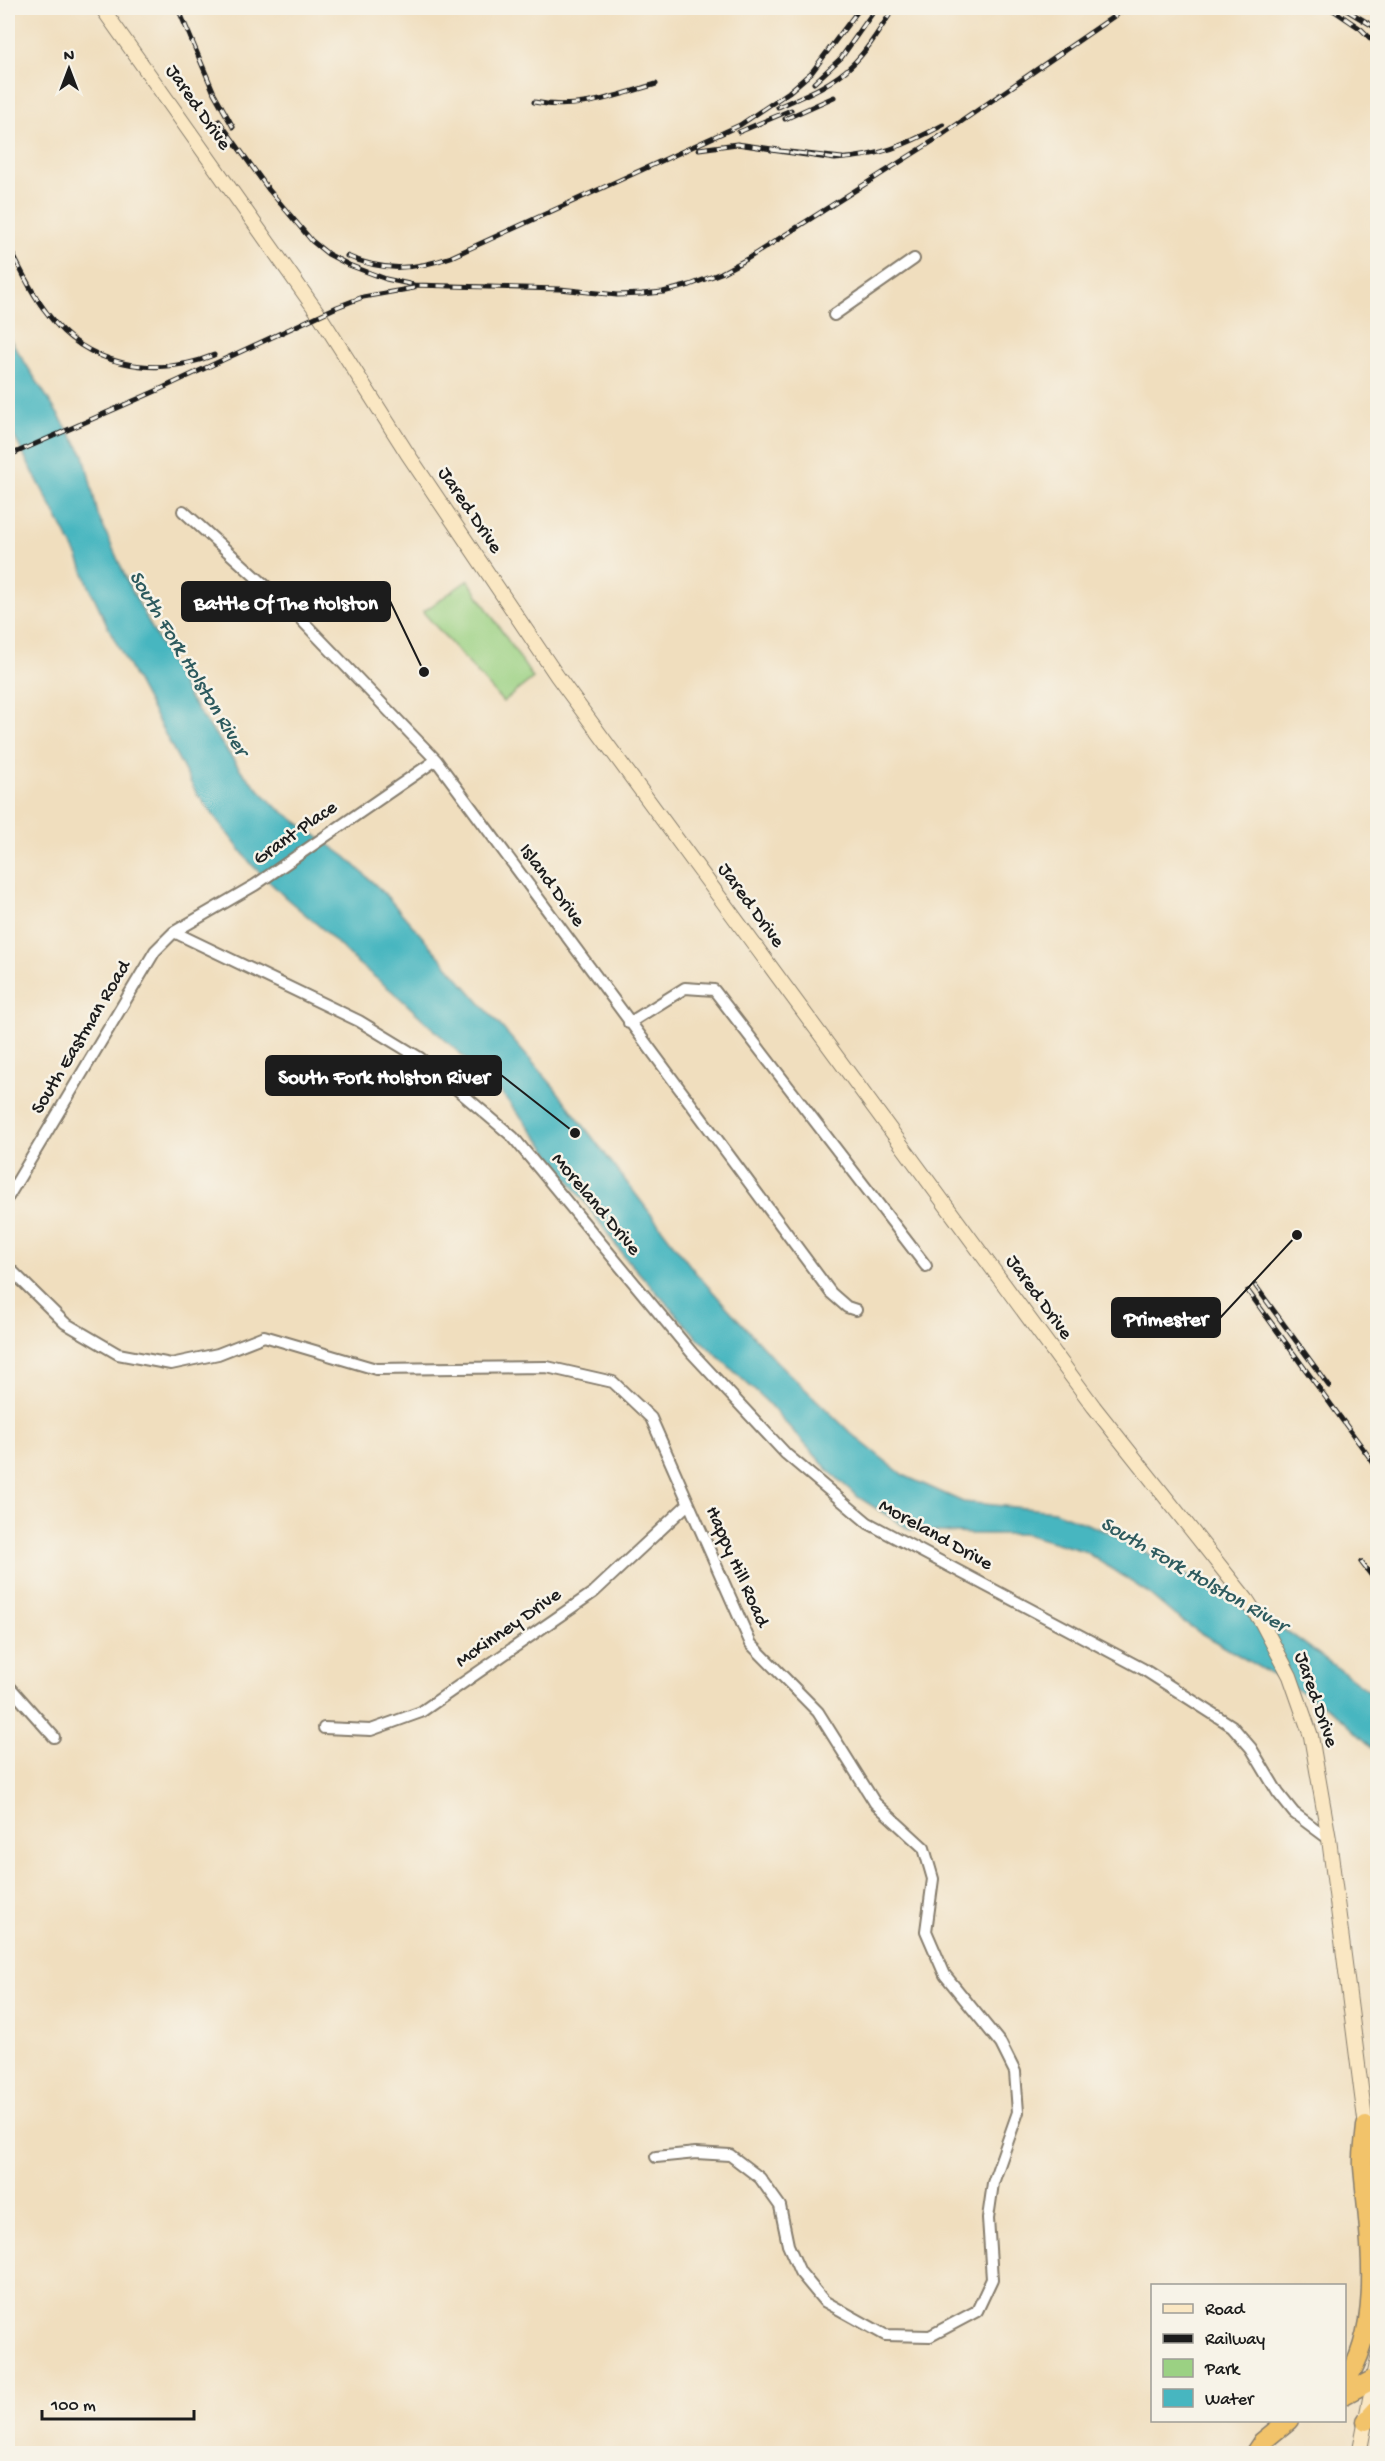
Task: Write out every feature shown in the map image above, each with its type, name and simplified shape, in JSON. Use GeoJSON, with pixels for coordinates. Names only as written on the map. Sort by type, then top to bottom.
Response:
{"type":"FeatureCollection","features":[{"type":"Feature","properties":{"kind":"highway"},"geometry":{"type":"LineString","coordinates":[[1346,2382],[1367,2352],[1376,2302],[1376,2276],[1363,2165],[1366,2126]]}},
{"type":"Feature","properties":{"kind":"highway"},"geometry":{"type":"LineString","coordinates":[[1346,2394],[1376,2380]]}},
{"type":"Feature","properties":{"kind":"highway"},"geometry":{"type":"LineString","coordinates":[[1254,2454],[1262,2442],[1288,2422]]}},
{"type":"Feature","properties":{"kind":"main road","name":"Jared Drive"},"geometry":{"type":"LineString","coordinates":[[102,8],[320,316],[407,453],[557,676],[1094,1407],[1247,1599],[1263,1623],[1290,1676],[1311,1736],[1329,1839]]}},
{"type":"Feature","properties":{"kind":"main road"},"geometry":{"type":"LineString","coordinates":[[1329,1839],[1377,2214]]}},
{"type":"Feature","properties":{"kind":"main road"},"geometry":{"type":"LineString","coordinates":[[1359,2454],[1372,2414],[1377,2358]]}},
{"type":"Feature","properties":{"kind":"street"},"geometry":{"type":"LineString","coordinates":[[834,315],[914,259]]}},
{"type":"Feature","properties":{"kind":"street","name":"Island Drive"},"geometry":{"type":"LineString","coordinates":[[183,511],[290,608],[436,760],[831,1293],[847,1307],[856,1310]]}},
{"type":"Feature","properties":{"kind":"street","name":"Grant Place"},"geometry":{"type":"LineString","coordinates":[[174,932],[265,878],[436,760]]}},
{"type":"Feature","properties":{"kind":"street","name":"South Eastman Road"},"geometry":{"type":"LineString","coordinates":[[8,1197],[155,951],[174,932]]}},
{"type":"Feature","properties":{"kind":"street","name":"Moreland Drive"},"geometry":{"type":"LineString","coordinates":[[174,932],[359,1022],[420,1058],[513,1137],[692,1353],[786,1454],[868,1523],[1143,1669],[1232,1726],[1251,1748],[1278,1793],[1294,1813],[1329,1839]]}},
{"type":"Feature","properties":{"kind":"street"},"geometry":{"type":"LineString","coordinates":[[629,1023],[685,988],[714,990],[926,1266]]}},
{"type":"Feature","properties":{"kind":"street","name":"Happy Hill Road"},"geometry":{"type":"LineString","coordinates":[[8,1267],[65,1323],[118,1354],[171,1364],[218,1354],[264,1336],[376,1369],[547,1367],[613,1382],[651,1418],[751,1644],[818,1712],[875,1803],[924,1848],[933,1879],[926,1931],[945,1975],[1001,2044],[1015,2072],[1018,2112],[993,2183],[988,2218],[992,2279],[977,2311],[930,2336],[885,2335],[824,2301],[800,2272],[788,2245],[780,2206],[760,2178],[730,2155],[696,2153],[656,2157]]}},
{"type":"Feature","properties":{"kind":"street","name":"McKinney Drive"},"geometry":{"type":"LineString","coordinates":[[324,1728],[371,1731],[421,1712],[594,1592],[688,1504]]}},
{"type":"Feature","properties":{"kind":"street"},"geometry":{"type":"LineString","coordinates":[[8,1685],[54,1737]]}},
{"type":"Feature","properties":{"kind":"green space"},"geometry":{"type":"Polygon","coordinates":[[[468,580],[533,678],[503,702],[423,612],[468,580]]]}},
{"type":"Feature","properties":{"kind":"water"},"geometry":{"type":"Polygon","coordinates":[[[8,336],[84,455],[98,515],[129,585],[189,698],[243,773],[275,806],[346,857],[383,892],[554,1087],[695,1272],[776,1361],[854,1436],[903,1475],[963,1502],[1054,1511],[1115,1535],[1291,1634],[1377,1697],[1377,1752],[1332,1710],[1199,1632],[1147,1592],[1084,1551],[1025,1534],[971,1534],[910,1530],[858,1497],[830,1472],[766,1401],[696,1336],[623,1255],[543,1144],[499,1090],[252,865],[197,794],[109,629],[78,557],[8,425],[8,336]]]}},
{"type":"Feature","properties":{"kind":"railway"},"geometry":{"type":"LineString","coordinates":[[178,8],[214,93],[233,127]]}},
{"type":"Feature","properties":{"kind":"railway"},"geometry":{"type":"LineString","coordinates":[[347,256],[386,267],[412,267],[451,257],[740,125],[789,92],[812,72],[860,8]]}},
{"type":"Feature","properties":{"kind":"railway"},"geometry":{"type":"LineString","coordinates":[[814,83],[841,58],[876,8]]}},
{"type":"Feature","properties":{"kind":"railway"},"geometry":{"type":"LineString","coordinates":[[778,107],[817,89],[844,72],[864,52],[894,8]]}},
{"type":"Feature","properties":{"kind":"railway"},"geometry":{"type":"LineString","coordinates":[[219,121],[269,190],[312,241],[328,254],[349,265],[386,279],[414,285],[560,289],[617,295],[663,292],[721,273],[747,259],[933,141],[1126,8]]}},
{"type":"Feature","properties":{"kind":"railway"},"geometry":{"type":"LineString","coordinates":[[1330,8],[1361,29],[1378,46]]}},
{"type":"Feature","properties":{"kind":"railway"},"geometry":{"type":"LineString","coordinates":[[1348,11],[1378,29]]}},
{"type":"Feature","properties":{"kind":"railway"},"geometry":{"type":"LineString","coordinates":[[534,102],[565,105],[596,101],[656,84]]}},
{"type":"Feature","properties":{"kind":"railway"},"geometry":{"type":"LineString","coordinates":[[785,119],[834,97]]}},
{"type":"Feature","properties":{"kind":"railway"},"geometry":{"type":"LineString","coordinates":[[739,132],[791,110]]}},
{"type":"Feature","properties":{"kind":"railway"},"geometry":{"type":"LineString","coordinates":[[842,158],[771,150],[835,159],[865,156],[891,149],[943,125]]}},
{"type":"Feature","properties":{"kind":"railway"},"geometry":{"type":"LineString","coordinates":[[699,149],[737,144],[779,150]]}},
{"type":"Feature","properties":{"kind":"railway"},"geometry":{"type":"LineString","coordinates":[[8,245],[47,313],[63,331],[81,345],[101,356],[123,363],[168,366],[214,355]]}},
{"type":"Feature","properties":{"kind":"railway"},"geometry":{"type":"LineString","coordinates":[[8,456],[156,391],[337,307],[363,297],[414,288]]}},
{"type":"Feature","properties":{"kind":"railway"},"geometry":{"type":"LineString","coordinates":[[1255,1285],[1329,1386]]}},
{"type":"Feature","properties":{"kind":"railway"},"geometry":{"type":"LineString","coordinates":[[1248,1291],[1378,1469]]}},
{"type":"Feature","properties":{"kind":"railway"},"geometry":{"type":"LineString","coordinates":[[1361,1562],[1378,1584]]}},
{"type":"Feature","properties":{"kind":"place","name":"Battle Of The Holston"},"geometry":{"type":"Point","coordinates":[424,672]}},
{"type":"Feature","properties":{"kind":"place","name":"South Fork Holston River"},"geometry":{"type":"Point","coordinates":[575,1133]}},
{"type":"Feature","properties":{"kind":"place","name":"Primester"},"geometry":{"type":"Point","coordinates":[1297,1235]}}]}
